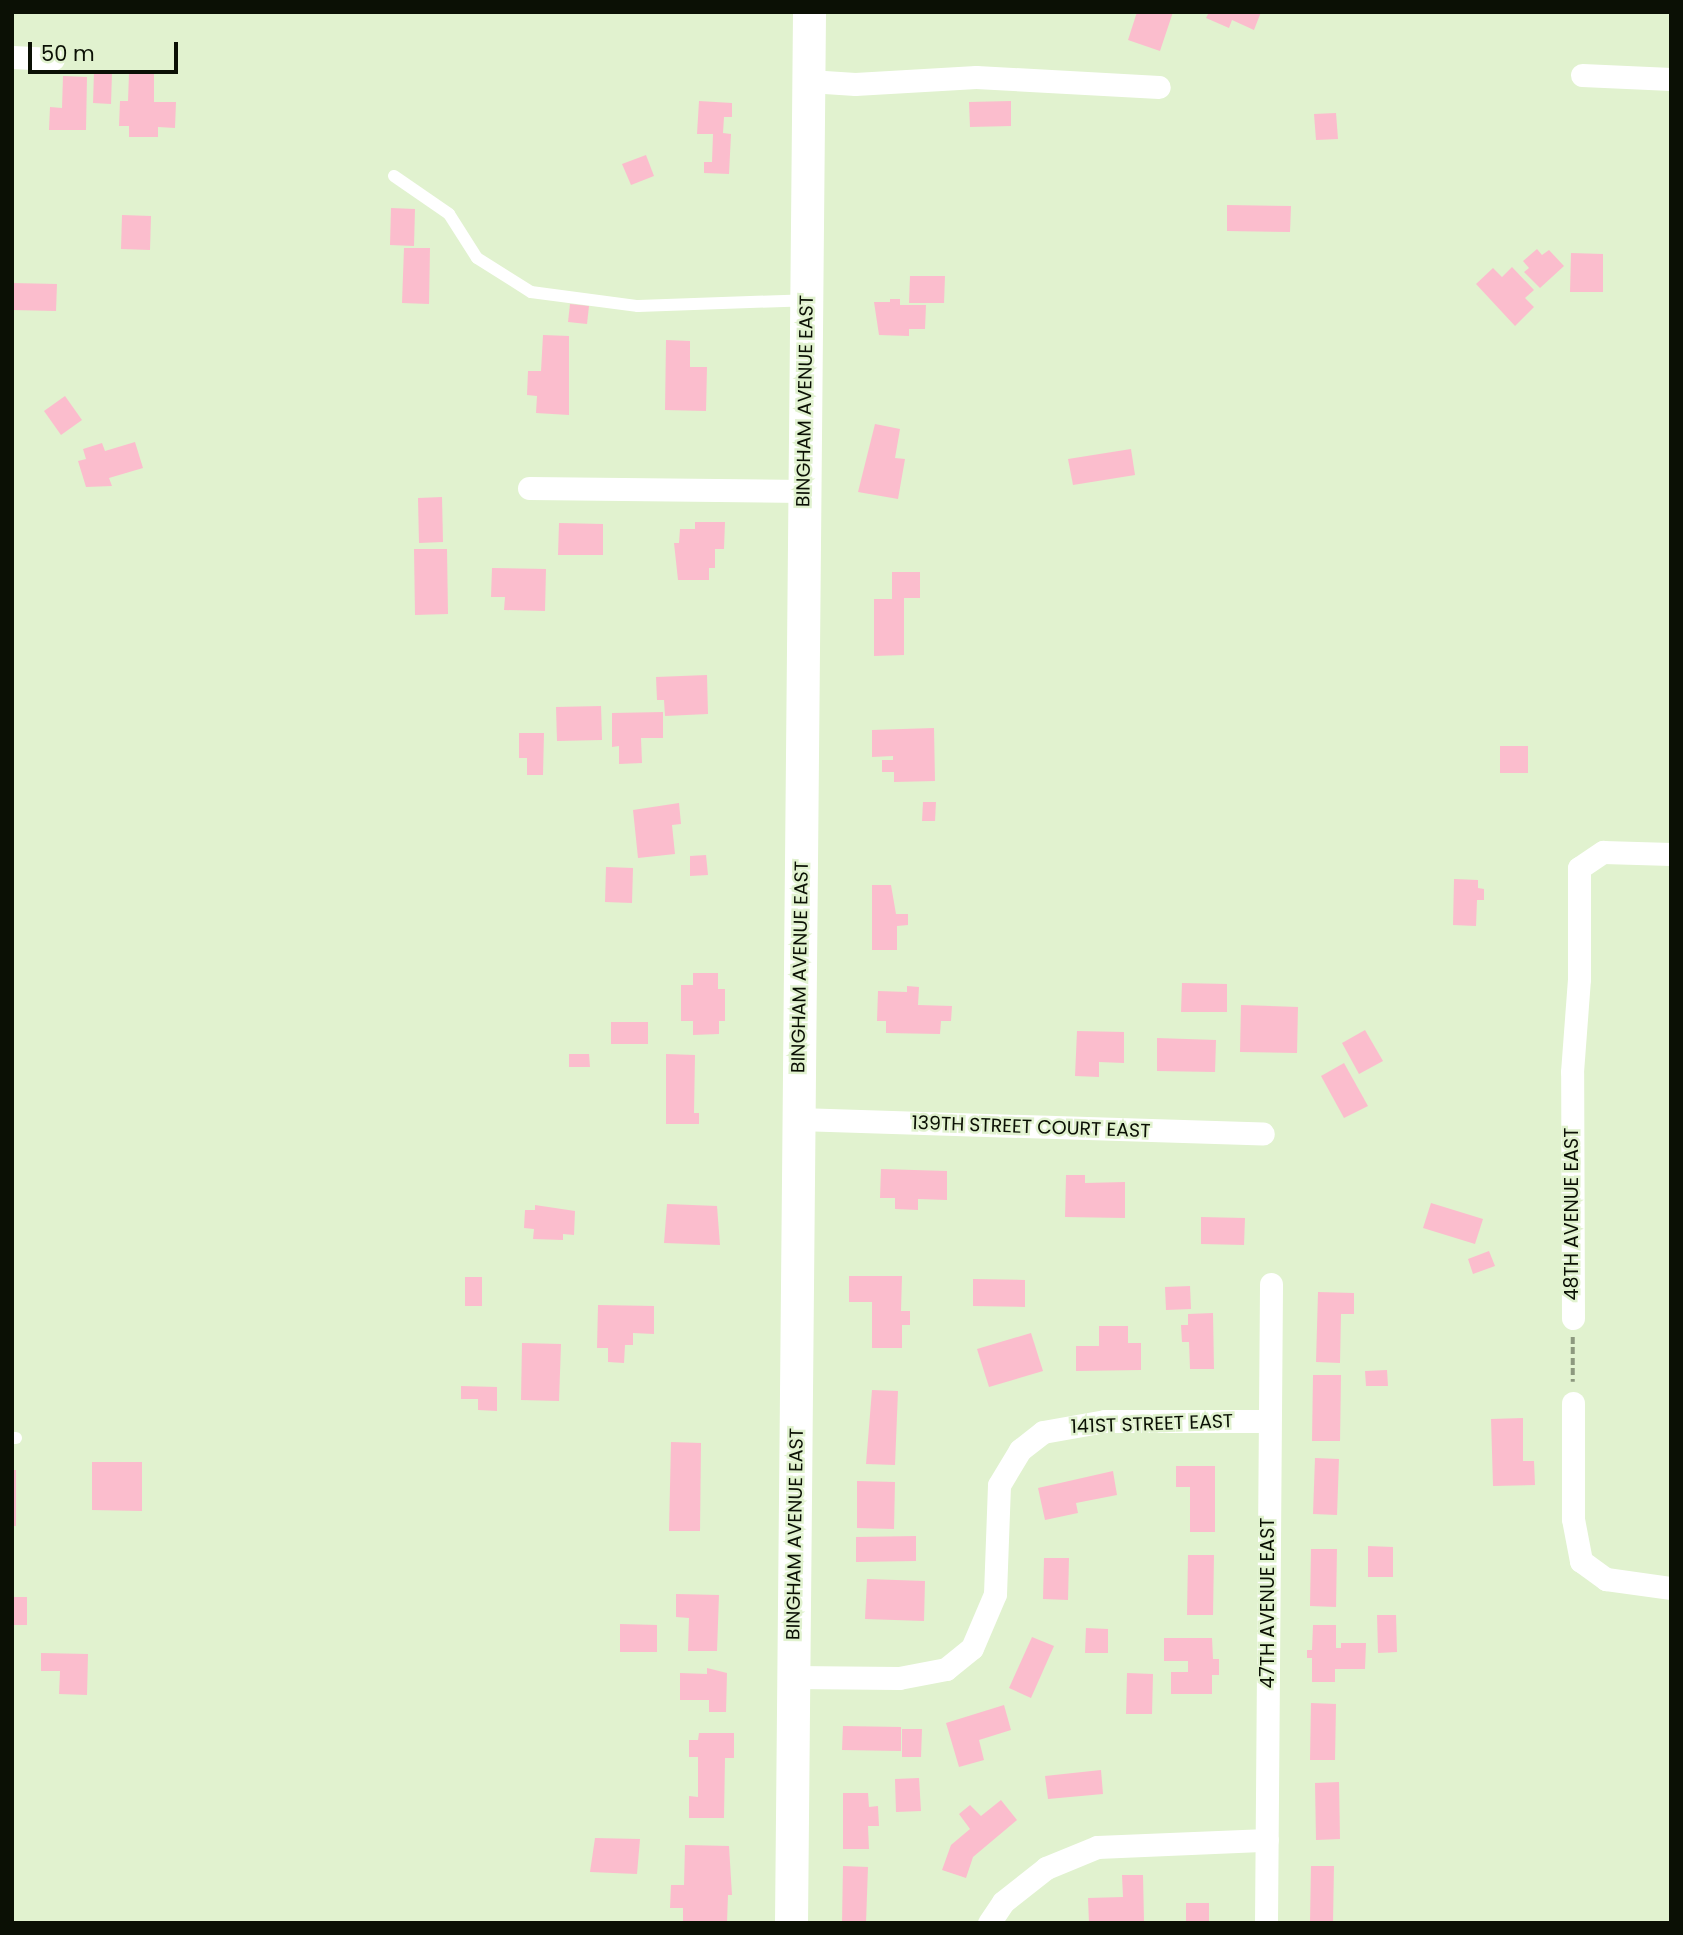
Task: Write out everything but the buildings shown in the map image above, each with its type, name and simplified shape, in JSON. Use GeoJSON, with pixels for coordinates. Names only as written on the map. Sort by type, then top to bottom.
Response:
{"type":"FeatureCollection","features":[{"type":"Feature","properties":{"kind":"street","name":"BINGHAM AVENUE EAST"},"geometry":{"type":"LineString","coordinates":[[791,1923],[809,12]]}},
{"type":"Feature","properties":{"kind":"street"},"geometry":{"type":"LineString","coordinates":[[12,57],[53,59]]}},
{"type":"Feature","properties":{"kind":"street"},"geometry":{"type":"LineString","coordinates":[[1582,75],[1671,79]]}},
{"type":"Feature","properties":{"kind":"street"},"geometry":{"type":"LineString","coordinates":[[808,81],[855,84],[976,77],[1160,87]]}},
{"type":"Feature","properties":{"kind":"street"},"geometry":{"type":"LineString","coordinates":[[528,488],[804,491]]}},
{"type":"Feature","properties":{"kind":"street","name":"48TH AVENUE EAST"},"geometry":{"type":"LineString","coordinates":[[1573,1318],[1572,1072],[1579,979],[1579,868],[1597,854],[1620,850],[1671,854]]}},
{"type":"Feature","properties":{"kind":"street","name":"139TH STREET COURT EAST"},"geometry":{"type":"LineString","coordinates":[[799,1119],[1263,1134]]}},
{"type":"Feature","properties":{"kind":"street","name":"47TH AVENUE EAST"},"geometry":{"type":"LineString","coordinates":[[1266,1923],[1271,1284]]}},
{"type":"Feature","properties":{"kind":"street"},"geometry":{"type":"LineString","coordinates":[[1573,1403],[1573,1519],[1584,1566],[1606,1579],[1671,1588]]}},
{"type":"Feature","properties":{"kind":"street","name":"141ST STREET EAST"},"geometry":{"type":"LineString","coordinates":[[793,1677],[899,1678],[946,1669],[972,1648],[995,1594],[999,1485],[1020,1450],[1043,1432],[1105,1421],[1268,1421]]}},
{"type":"Feature","properties":{"kind":"street"},"geometry":{"type":"LineString","coordinates":[[989,1923],[1003,1902],[1046,1868],[1097,1847],[1267,1840]]}},
{"type":"Feature","properties":{"kind":"lane"},"geometry":{"type":"LineString","coordinates":[[394,176],[449,214],[477,258],[531,292],[638,306],[806,300]]}},
{"type":"Feature","properties":{"kind":"path","name":"48TH AVENUE EAST"},"geometry":{"type":"LineString","coordinates":[[1573,1318],[1573,1403]]}}]}
